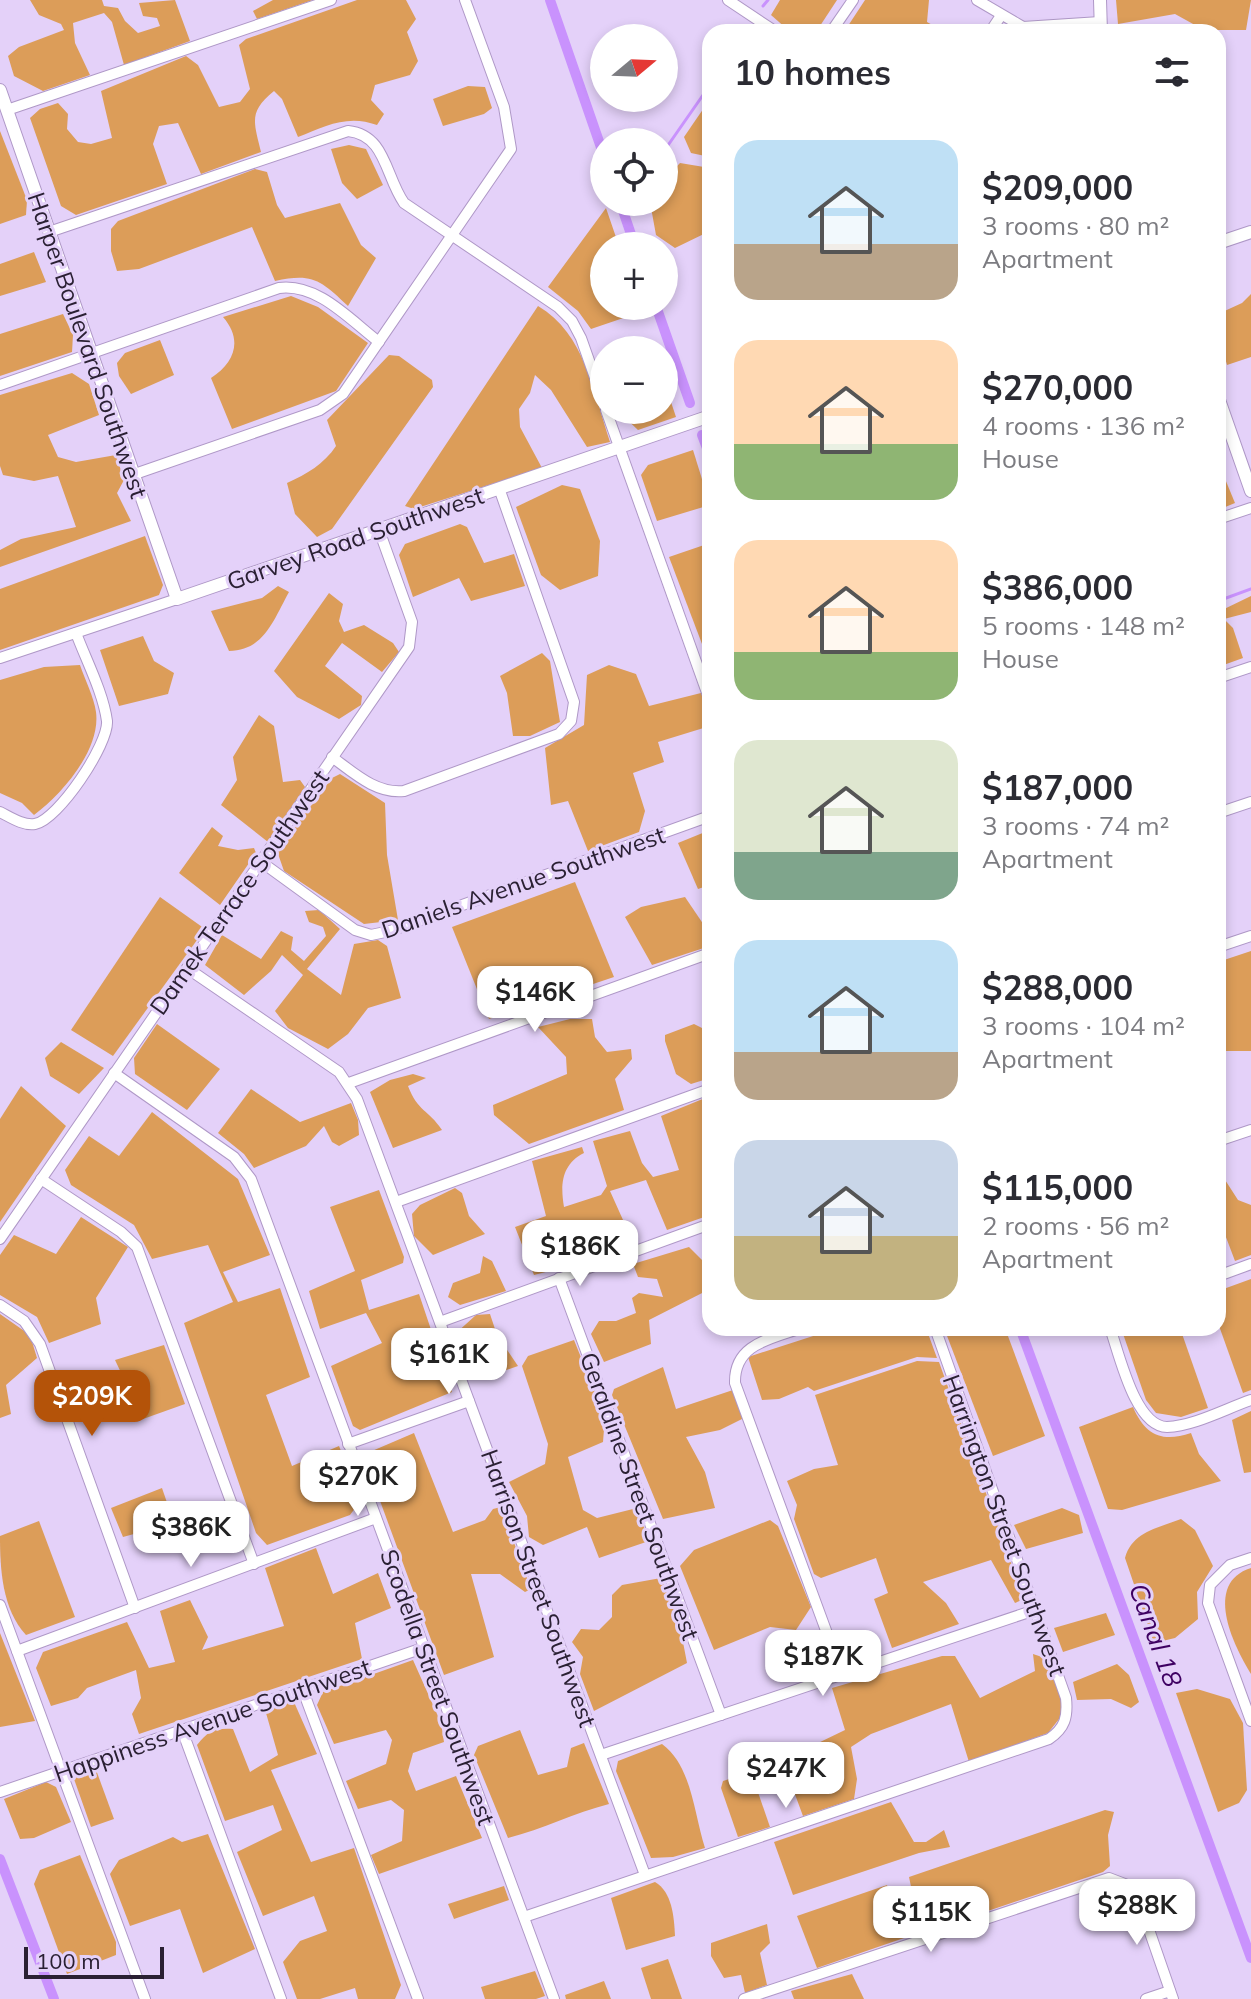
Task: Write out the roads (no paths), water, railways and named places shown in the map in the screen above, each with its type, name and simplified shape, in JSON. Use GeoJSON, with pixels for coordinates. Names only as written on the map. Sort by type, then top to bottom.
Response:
{"type":"FeatureCollection","features":[{"type":"Feature","properties":{"kind":"street"},"geometry":{"type":"LineString","coordinates":[[7,110],[331,0]]}},
{"type":"Feature","properties":{"kind":"street"},"geometry":{"type":"LineString","coordinates":[[132,475],[332,404],[379,342],[511,149],[504,107],[465,0]]}},
{"type":"Feature","properties":{"kind":"street"},"geometry":{"type":"LineString","coordinates":[[728,0],[764,24]]}},
{"type":"Feature","properties":{"kind":"street"},"geometry":{"type":"LineString","coordinates":[[836,24],[853,0]]}},
{"type":"Feature","properties":{"kind":"street"},"geometry":{"type":"LineString","coordinates":[[977,0],[1000,17],[1016,24]]}},
{"type":"Feature","properties":{"kind":"street"},"geometry":{"type":"LineString","coordinates":[[1100,0],[1101,24]]}},
{"type":"Feature","properties":{"kind":"street"},"geometry":{"type":"LineString","coordinates":[[995,24],[1000,17]]}},
{"type":"Feature","properties":{"kind":"street","name":"Harper Boulevard Southwest"},"geometry":{"type":"LineString","coordinates":[[0,90],[177,599]]}},
{"type":"Feature","properties":{"kind":"street"},"geometry":{"type":"LineString","coordinates":[[49,232],[348,131],[361,133],[373,141],[393,187],[404,203],[558,307],[572,321],[590,367]]}},
{"type":"Feature","properties":{"kind":"street"},"geometry":{"type":"LineString","coordinates":[[1226,240],[1251,232]]}},
{"type":"Feature","properties":{"kind":"street"},"geometry":{"type":"LineString","coordinates":[[0,385],[279,288],[296,286],[310,290],[379,342]]}},
{"type":"Feature","properties":{"kind":"street","name":"Garvey Road Southwest"},"geometry":{"type":"LineString","coordinates":[[0,658],[702,419]]}},
{"type":"Feature","properties":{"kind":"street"},"geometry":{"type":"LineString","coordinates":[[1226,420],[1251,491]]}},
{"type":"Feature","properties":{"kind":"street"},"geometry":{"type":"LineString","coordinates":[[611,424],[702,679]]}},
{"type":"Feature","properties":{"kind":"street"},"geometry":{"type":"LineString","coordinates":[[332,757],[373,786],[391,792],[404,791],[559,734],[571,721],[574,702],[499,488]]}},
{"type":"Feature","properties":{"kind":"street"},"geometry":{"type":"LineString","coordinates":[[1226,516],[1251,508]]}},
{"type":"Feature","properties":{"kind":"street","name":"Damek Terrace Southwest"},"geometry":{"type":"LineString","coordinates":[[0,1239],[409,647],[413,634],[379,530]]}},
{"type":"Feature","properties":{"kind":"street"},"geometry":{"type":"LineString","coordinates":[[0,812],[20,823],[35,824],[54,814],[102,746],[107,719],[76,633]]}},
{"type":"Feature","properties":{"kind":"street"},"geometry":{"type":"LineString","coordinates":[[1226,675],[1251,667]]}},
{"type":"Feature","properties":{"kind":"street"},"geometry":{"type":"LineString","coordinates":[[1226,810],[1251,802]]}},
{"type":"Feature","properties":{"kind":"street","name":"Daniels Avenue Southwest"},"geometry":{"type":"LineString","coordinates":[[260,861],[355,930],[371,935],[390,931],[702,819]]}},
{"type":"Feature","properties":{"kind":"street"},"geometry":{"type":"LineString","coordinates":[[1226,944],[1251,936]]}},
{"type":"Feature","properties":{"kind":"street"},"geometry":{"type":"LineString","coordinates":[[349,1083],[702,956]]}},
{"type":"Feature","properties":{"kind":"street","name":"Harrison Street Southwest"},"geometry":{"type":"LineString","coordinates":[[187,968],[339,1072],[349,1083],[645,1875]]}},
{"type":"Feature","properties":{"kind":"street","name":"Scodella Street Southwest"},"geometry":{"type":"LineString","coordinates":[[114,1073],[234,1157],[251,1179],[554,1999]]}},
{"type":"Feature","properties":{"kind":"street"},"geometry":{"type":"LineString","coordinates":[[396,1202],[702,1092]]}},
{"type":"Feature","properties":{"kind":"street"},"geometry":{"type":"LineString","coordinates":[[1226,1138],[1251,1130]]}},
{"type":"Feature","properties":{"kind":"street"},"geometry":{"type":"LineString","coordinates":[[41,1179],[121,1232],[137,1247],[254,1564]]}},
{"type":"Feature","properties":{"kind":"street"},"geometry":{"type":"LineString","coordinates":[[440,1322],[702,1227]]}},
{"type":"Feature","properties":{"kind":"street"},"geometry":{"type":"LineString","coordinates":[[1226,1273],[1251,1264]]}},
{"type":"Feature","properties":{"kind":"street","name":"Geraldine Street Southwest"},"geometry":{"type":"LineString","coordinates":[[559,1278],[721,1715]]}},
{"type":"Feature","properties":{"kind":"street"},"geometry":{"type":"LineString","coordinates":[[0,1305],[24,1321],[40,1344],[135,1608]]}},
{"type":"Feature","properties":{"kind":"street"},"geometry":{"type":"LineString","coordinates":[[782,1336],[743,1352],[735,1366],[735,1383],[842,1674]]}},
{"type":"Feature","properties":{"kind":"street","name":"Harrington Street Southwest"},"geometry":{"type":"LineString","coordinates":[[645,1875],[1049,1739],[1065,1723],[1066,1698],[938,1336]]}},
{"type":"Feature","properties":{"kind":"street"},"geometry":{"type":"LineString","coordinates":[[1113,1336],[1140,1410],[1150,1422],[1163,1427],[1180,1425],[1251,1400]]}},
{"type":"Feature","properties":{"kind":"street"},"geometry":{"type":"LineString","coordinates":[[348,1444],[469,1401]]}},
{"type":"Feature","properties":{"kind":"street"},"geometry":{"type":"LineString","coordinates":[[17,1651],[376,1518]]}},
{"type":"Feature","properties":{"kind":"street"},"geometry":{"type":"LineString","coordinates":[[1251,1558],[1230,1565],[1210,1585],[1208,1603],[1246,1694],[1251,1721]]}},
{"type":"Feature","properties":{"kind":"street"},"geometry":{"type":"LineString","coordinates":[[0,1605],[145,1999]]}},
{"type":"Feature","properties":{"kind":"street"},"geometry":{"type":"LineString","coordinates":[[601,1755],[1035,1610]]}},
{"type":"Feature","properties":{"kind":"street","name":"Happiness Avenue Southwest"},"geometry":{"type":"LineString","coordinates":[[0,1792],[423,1648]]}},
{"type":"Feature","properties":{"kind":"street"},"geometry":{"type":"LineString","coordinates":[[302,1688],[418,1999]]}},
{"type":"Feature","properties":{"kind":"street"},"geometry":{"type":"LineString","coordinates":[[182,1730],[281,1999]]}},
{"type":"Feature","properties":{"kind":"street"},"geometry":{"type":"LineString","coordinates":[[524,1917],[645,1875]]}},
{"type":"Feature","properties":{"kind":"street"},"geometry":{"type":"LineString","coordinates":[[744,1999],[1096,1880],[1118,1880],[1130,1886],[1138,1898],[1172,1995],[1146,1999]]}},
{"type":"Feature","properties":{"kind":"waterway","name":"Canal 18"},"geometry":{"type":"LineString","coordinates":[[550,0],[594,128]]}},
{"type":"Feature","properties":{"kind":"waterway"},"geometry":{"type":"LineString","coordinates":[[763,6],[768,0]]}},
{"type":"Feature","properties":{"kind":"waterway"},"geometry":{"type":"LineString","coordinates":[[678,131],[702,96]]}},
{"type":"Feature","properties":{"kind":"waterway","name":"Canal 18"},"geometry":{"type":"LineString","coordinates":[[625,216],[630,232]]}},
{"type":"Feature","properties":{"kind":"waterway","name":"Canal 18"},"geometry":{"type":"LineString","coordinates":[[661,320],[690,403]]}},
{"type":"Feature","properties":{"kind":"waterway"},"geometry":{"type":"LineString","coordinates":[[1226,598],[1251,589]]}},
{"type":"Feature","properties":{"kind":"waterway","name":"Canal 18"},"geometry":{"type":"LineString","coordinates":[[1023,1336],[1251,1958]]}},
{"type":"Feature","properties":{"kind":"waterway"},"geometry":{"type":"LineString","coordinates":[[0,1859],[54,1999]]}}]}
